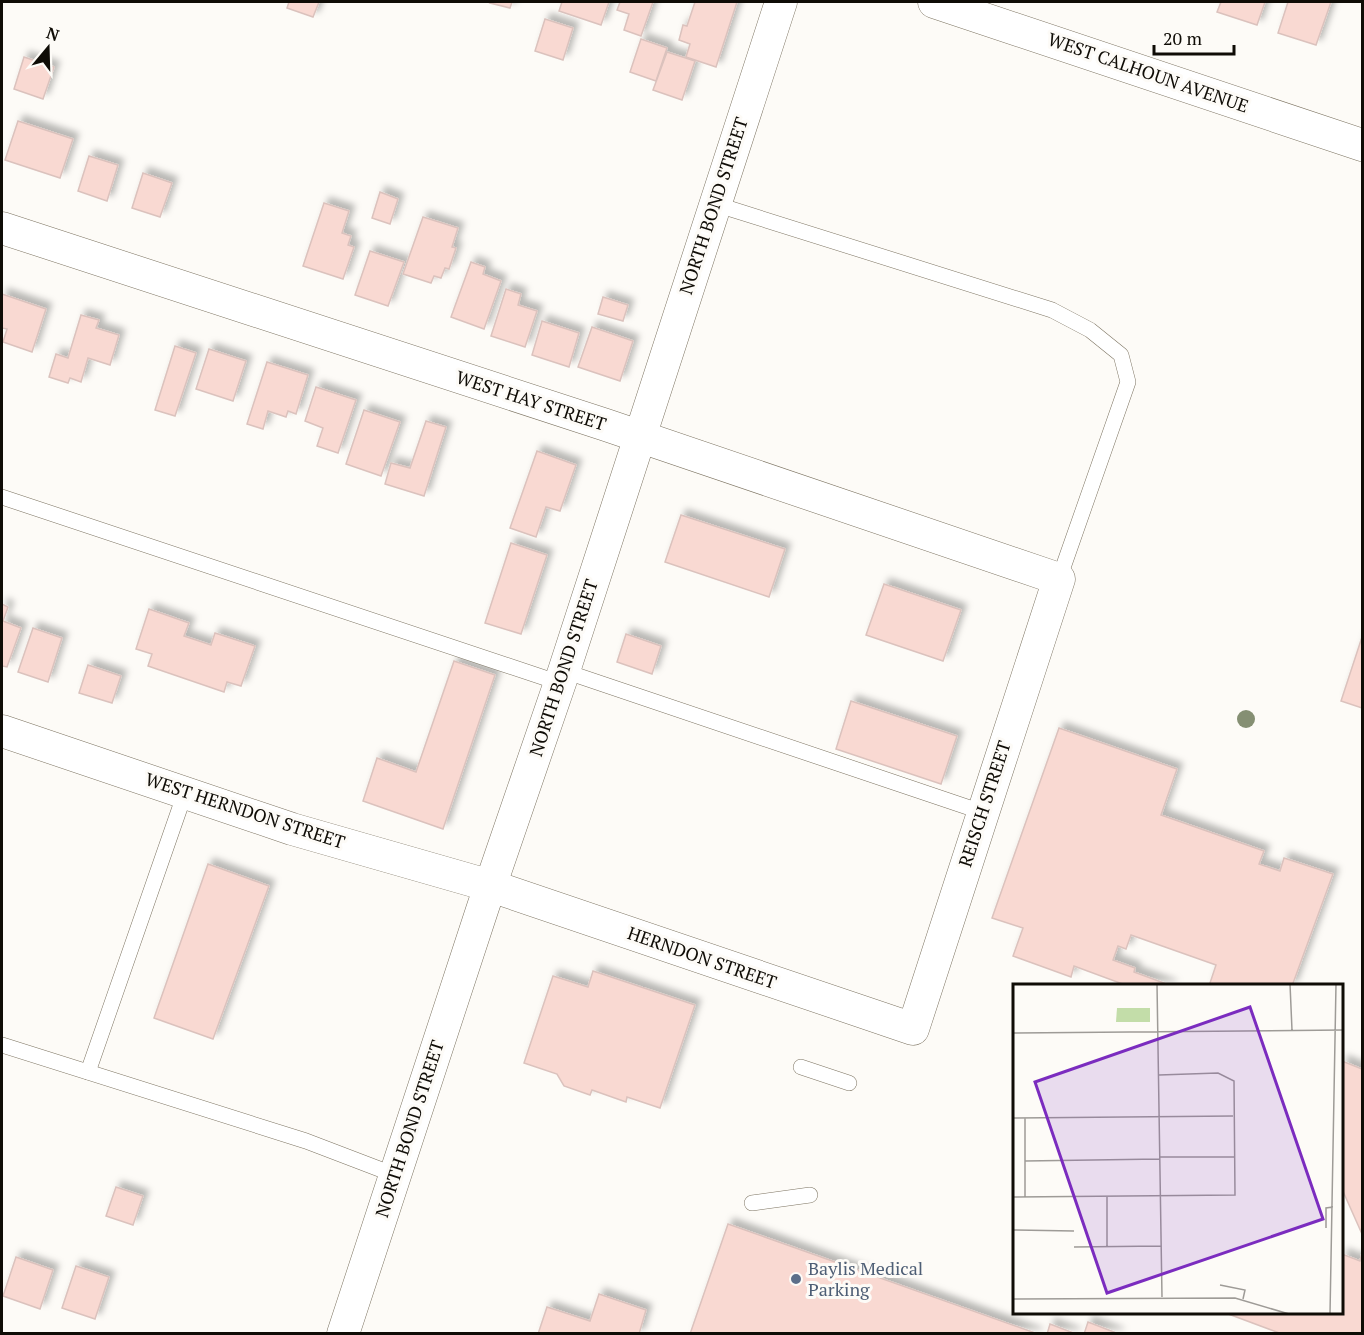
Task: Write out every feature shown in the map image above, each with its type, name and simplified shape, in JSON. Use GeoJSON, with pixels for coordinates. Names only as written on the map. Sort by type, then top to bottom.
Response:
{"type":"FeatureCollection","features":[{"type":"Feature","properties":{"kind":"street","name":"NORTH BOND STREET"},"geometry":{"type":"LineString","coordinates":[[343,1334],[562,677],[782,2]]}},
{"type":"Feature","properties":{"kind":"street","name":"WEST CALHOUN AVENUE"},"geometry":{"type":"LineString","coordinates":[[934,2],[1362,145]]}},
{"type":"Feature","properties":{"kind":"street","name":"WEST HAY STREET"},"geometry":{"type":"LineString","coordinates":[[2,228],[639,437],[1059,579]]}},
{"type":"Feature","properties":{"kind":"street","name":"REISCH STREET"},"geometry":{"type":"LineString","coordinates":[[913,1029],[1059,579]]}},
{"type":"Feature","properties":{"kind":"street","name":"WEST HERNDON STREET"},"geometry":{"type":"LineString","coordinates":[[2,731],[292,829],[491,886]]}},
{"type":"Feature","properties":{"kind":"street","name":"HERNDON STREET"},"geometry":{"type":"LineString","coordinates":[[491,886],[913,1029]]}},
{"type":"Feature","properties":{"kind":"lane"},"geometry":{"type":"LineString","coordinates":[[715,204],[1052,310],[1090,330],[1121,355],[1128,382],[1059,579]]}},
{"type":"Feature","properties":{"kind":"lane"},"geometry":{"type":"LineString","coordinates":[[2,497],[982,812]]}},
{"type":"Feature","properties":{"kind":"lane"},"geometry":{"type":"LineString","coordinates":[[88,1072],[185,793]]}},
{"type":"Feature","properties":{"kind":"lane"},"geometry":{"type":"LineString","coordinates":[[2,1044],[306,1141],[395,1175]]}},
{"type":"Feature","properties":{"kind":"lane"},"geometry":{"type":"LineString","coordinates":[[801,1067],[829,1070],[849,1083]]}},
{"type":"Feature","properties":{"kind":"lane"},"geometry":{"type":"LineString","coordinates":[[752,1203],[810,1196]]}},
{"type":"Feature","properties":{"kind":"building"},"geometry":{"type":"Polygon","coordinates":[[[289,2],[319,2],[313,17],[287,8],[289,2]]]}},
{"type":"Feature","properties":{"kind":"building"},"geometry":{"type":"Polygon","coordinates":[[[491,2],[512,2],[510,8],[491,2]]]}},
{"type":"Feature","properties":{"kind":"building"},"geometry":{"type":"Polygon","coordinates":[[[562,2],[609,2],[601,25],[559,11],[562,2]]]}},
{"type":"Feature","properties":{"kind":"building"},"geometry":{"type":"Polygon","coordinates":[[[620,2],[653,2],[641,36],[624,30],[629,14],[617,10],[620,2]]]}},
{"type":"Feature","properties":{"kind":"building"},"geometry":{"type":"Polygon","coordinates":[[[695,2],[737,2],[716,67],[686,57],[690,44],[679,40],[683,25],[687,26],[695,2]]]}},
{"type":"Feature","properties":{"kind":"building"},"geometry":{"type":"Polygon","coordinates":[[[1221,2],[1265,2],[1257,25],[1217,12],[1221,2]]]}},
{"type":"Feature","properties":{"kind":"building"},"geometry":{"type":"Polygon","coordinates":[[[1288,2],[1331,2],[1316,45],[1278,33],[1288,2]]]}},
{"type":"Feature","properties":{"kind":"building"},"geometry":{"type":"Polygon","coordinates":[[[545,19],[573,28],[563,60],[535,51],[545,19]]]}},
{"type":"Feature","properties":{"kind":"building"},"geometry":{"type":"Polygon","coordinates":[[[641,39],[667,48],[656,81],[630,72],[641,39]]]}},
{"type":"Feature","properties":{"kind":"building"},"geometry":{"type":"Polygon","coordinates":[[[667,52],[695,61],[682,100],[653,90],[667,52]]]}},
{"type":"Feature","properties":{"kind":"building"},"geometry":{"type":"Polygon","coordinates":[[[24,57],[54,67],[43,99],[14,89],[24,57]]]}},
{"type":"Feature","properties":{"kind":"building"},"geometry":{"type":"Polygon","coordinates":[[[18,121],[73,139],[60,178],[5,160],[18,121]]]}},
{"type":"Feature","properties":{"kind":"building"},"geometry":{"type":"Polygon","coordinates":[[[89,156],[118,165],[107,201],[78,191],[89,156]]]}},
{"type":"Feature","properties":{"kind":"building"},"geometry":{"type":"Polygon","coordinates":[[[143,173],[172,183],[160,217],[132,208],[143,173]]]}},
{"type":"Feature","properties":{"kind":"building"},"geometry":{"type":"Polygon","coordinates":[[[380,192],[398,199],[390,224],[372,218],[380,192]]]}},
{"type":"Feature","properties":{"kind":"building"},"geometry":{"type":"Polygon","coordinates":[[[324,203],[349,211],[342,233],[351,236],[348,245],[354,247],[343,279],[303,266],[324,203]]]}},
{"type":"Feature","properties":{"kind":"building"},"geometry":{"type":"Polygon","coordinates":[[[423,217],[458,228],[452,247],[456,248],[449,269],[445,268],[441,278],[434,276],[431,283],[403,274],[423,217]]]}},
{"type":"Feature","properties":{"kind":"building"},"geometry":{"type":"Polygon","coordinates":[[[370,251],[404,262],[388,306],[355,295],[370,251]]]}},
{"type":"Feature","properties":{"kind":"building"},"geometry":{"type":"Polygon","coordinates":[[[471,262],[485,267],[483,274],[501,281],[484,329],[451,317],[471,262]]]}},
{"type":"Feature","properties":{"kind":"building"},"geometry":{"type":"Polygon","coordinates":[[[506,289],[521,294],[518,305],[537,311],[525,347],[491,336],[506,289]]]}},
{"type":"Feature","properties":{"kind":"building"},"geometry":{"type":"Polygon","coordinates":[[[2,294],[46,309],[32,352],[3,342],[7,329],[2,328],[2,294]]]}},
{"type":"Feature","properties":{"kind":"building"},"geometry":{"type":"Polygon","coordinates":[[[603,297],[628,305],[623,321],[598,314],[603,297]]]}},
{"type":"Feature","properties":{"kind":"building"},"geometry":{"type":"Polygon","coordinates":[[[81,315],[99,320],[96,328],[119,335],[110,365],[88,358],[81,382],[70,378],[68,383],[49,377],[56,354],[68,358],[81,315]]]}},
{"type":"Feature","properties":{"kind":"building"},"geometry":{"type":"Polygon","coordinates":[[[542,321],[579,333],[569,367],[532,355],[542,321]]]}},
{"type":"Feature","properties":{"kind":"building"},"geometry":{"type":"Polygon","coordinates":[[[592,327],[633,341],[620,381],[578,367],[592,327]]]}},
{"type":"Feature","properties":{"kind":"building"},"geometry":{"type":"Polygon","coordinates":[[[175,346],[196,353],[175,416],[155,410],[175,346]]]}},
{"type":"Feature","properties":{"kind":"building"},"geometry":{"type":"Polygon","coordinates":[[[209,349],[246,361],[233,401],[196,389],[209,349]]]}},
{"type":"Feature","properties":{"kind":"building"},"geometry":{"type":"Polygon","coordinates":[[[267,362],[308,375],[296,414],[288,411],[286,417],[268,411],[263,429],[247,424],[267,362]]]}},
{"type":"Feature","properties":{"kind":"building"},"geometry":{"type":"Polygon","coordinates":[[[316,387],[356,400],[338,453],[317,446],[323,428],[305,421],[316,387]]]}},
{"type":"Feature","properties":{"kind":"building"},"geometry":{"type":"Polygon","coordinates":[[[364,410],[400,422],[381,476],[346,464],[364,410]]]}},
{"type":"Feature","properties":{"kind":"building"},"geometry":{"type":"Polygon","coordinates":[[[426,421],[446,427],[424,496],[385,484],[391,463],[410,468],[426,421]]]}},
{"type":"Feature","properties":{"kind":"building"},"geometry":{"type":"Polygon","coordinates":[[[537,451],[576,465],[560,511],[546,507],[536,537],[510,528],[537,451]]]}},
{"type":"Feature","properties":{"kind":"building"},"geometry":{"type":"Polygon","coordinates":[[[681,515],[785,549],[769,597],[665,562],[681,515]]]}},
{"type":"Feature","properties":{"kind":"building"},"geometry":{"type":"Polygon","coordinates":[[[511,543],[547,555],[521,634],[485,623],[511,543]]]}},
{"type":"Feature","properties":{"kind":"building"},"geometry":{"type":"Polygon","coordinates":[[[884,584],[961,610],[943,661],[866,635],[884,584]]]}},
{"type":"Feature","properties":{"kind":"building"},"geometry":{"type":"Polygon","coordinates":[[[2,604],[8,607],[3,621],[21,628],[7,667],[2,666],[2,604]]]}},
{"type":"Feature","properties":{"kind":"building"},"geometry":{"type":"Polygon","coordinates":[[[149,609],[189,623],[184,636],[211,645],[215,633],[255,646],[241,686],[227,682],[224,692],[148,666],[152,654],[136,649],[149,609]]]}},
{"type":"Feature","properties":{"kind":"building"},"geometry":{"type":"Polygon","coordinates":[[[33,628],[62,638],[48,682],[18,672],[33,628]]]}},
{"type":"Feature","properties":{"kind":"building"},"geometry":{"type":"Polygon","coordinates":[[[626,634],[661,646],[652,674],[617,662],[626,634]]]}},
{"type":"Feature","properties":{"kind":"building"},"geometry":{"type":"Polygon","coordinates":[[[1362,637],[1362,708],[1341,701],[1362,637]]]}},
{"type":"Feature","properties":{"kind":"building"},"geometry":{"type":"Polygon","coordinates":[[[454,661],[495,675],[443,829],[363,801],[377,758],[416,772],[454,661]]]}},
{"type":"Feature","properties":{"kind":"building"},"geometry":{"type":"Polygon","coordinates":[[[88,665],[121,676],[112,703],[79,693],[88,665]]]}},
{"type":"Feature","properties":{"kind":"building"},"geometry":{"type":"Polygon","coordinates":[[[851,701],[957,736],[941,784],[836,749],[851,701]]]}},
{"type":"Feature","properties":{"kind":"building"},"geometry":{"type":"Polygon","coordinates":[[[1059,728],[1177,769],[1161,815],[1264,851],[1259,864],[1280,871],[1284,858],[1333,874],[1293,984],[1210,984],[1216,965],[1131,935],[1126,949],[1118,946],[1113,960],[1135,968],[1134,972],[1167,984],[1123,984],[1074,966],[1071,977],[1013,956],[1023,928],[992,918],[1059,728]]]}},
{"type":"Feature","properties":{"kind":"building"},"geometry":{"type":"Polygon","coordinates":[[[208,864],[269,886],[213,1039],[154,1018],[208,864]]]}},
{"type":"Feature","properties":{"kind":"building"},"geometry":{"type":"Polygon","coordinates":[[[593,971],[695,1005],[660,1108],[627,1097],[626,1102],[592,1090],[590,1095],[564,1086],[557,1074],[524,1063],[553,976],[588,987],[593,971]]]}},
{"type":"Feature","properties":{"kind":"building"},"geometry":{"type":"Polygon","coordinates":[[[1343,1061],[1362,1069],[1362,1234],[1343,1191],[1343,1061]]]}},
{"type":"Feature","properties":{"kind":"building"},"geometry":{"type":"Polygon","coordinates":[[[116,1187],[143,1196],[133,1225],[106,1216],[116,1187]]]}},
{"type":"Feature","properties":{"kind":"building","name":"Baylis Medical Parking"},"geometry":{"type":"Polygon","coordinates":[[[728,1224],[1038,1334],[690,1334],[728,1224]]]}},
{"type":"Feature","properties":{"kind":"building"},"geometry":{"type":"Polygon","coordinates":[[[1362,1253],[1361,1334],[1282,1334],[1228,1314],[1343,1314],[1343,1254],[1360,1261],[1362,1253]]]}},
{"type":"Feature","properties":{"kind":"building"},"geometry":{"type":"Polygon","coordinates":[[[16,1257],[53,1270],[40,1309],[3,1296],[16,1257]]]}},
{"type":"Feature","properties":{"kind":"building"},"geometry":{"type":"Polygon","coordinates":[[[76,1266],[109,1277],[95,1319],[62,1308],[76,1266]]]}},
{"type":"Feature","properties":{"kind":"building"},"geometry":{"type":"Polygon","coordinates":[[[599,1294],[646,1310],[639,1334],[538,1334],[547,1307],[590,1321],[599,1294]]]}},
{"type":"Feature","properties":{"kind":"building"},"geometry":{"type":"Polygon","coordinates":[[[1088,1322],[1119,1334],[1084,1334],[1088,1322]]]}},
{"type":"Feature","properties":{"kind":"building"},"geometry":{"type":"Polygon","coordinates":[[[1050,1324],[1076,1334],[1047,1334],[1050,1324]]]}},
{"type":"Feature","properties":{"kind":"place","name":"Baylis Medical Parking"},"geometry":{"type":"Point","coordinates":[796,1279]}}]}
